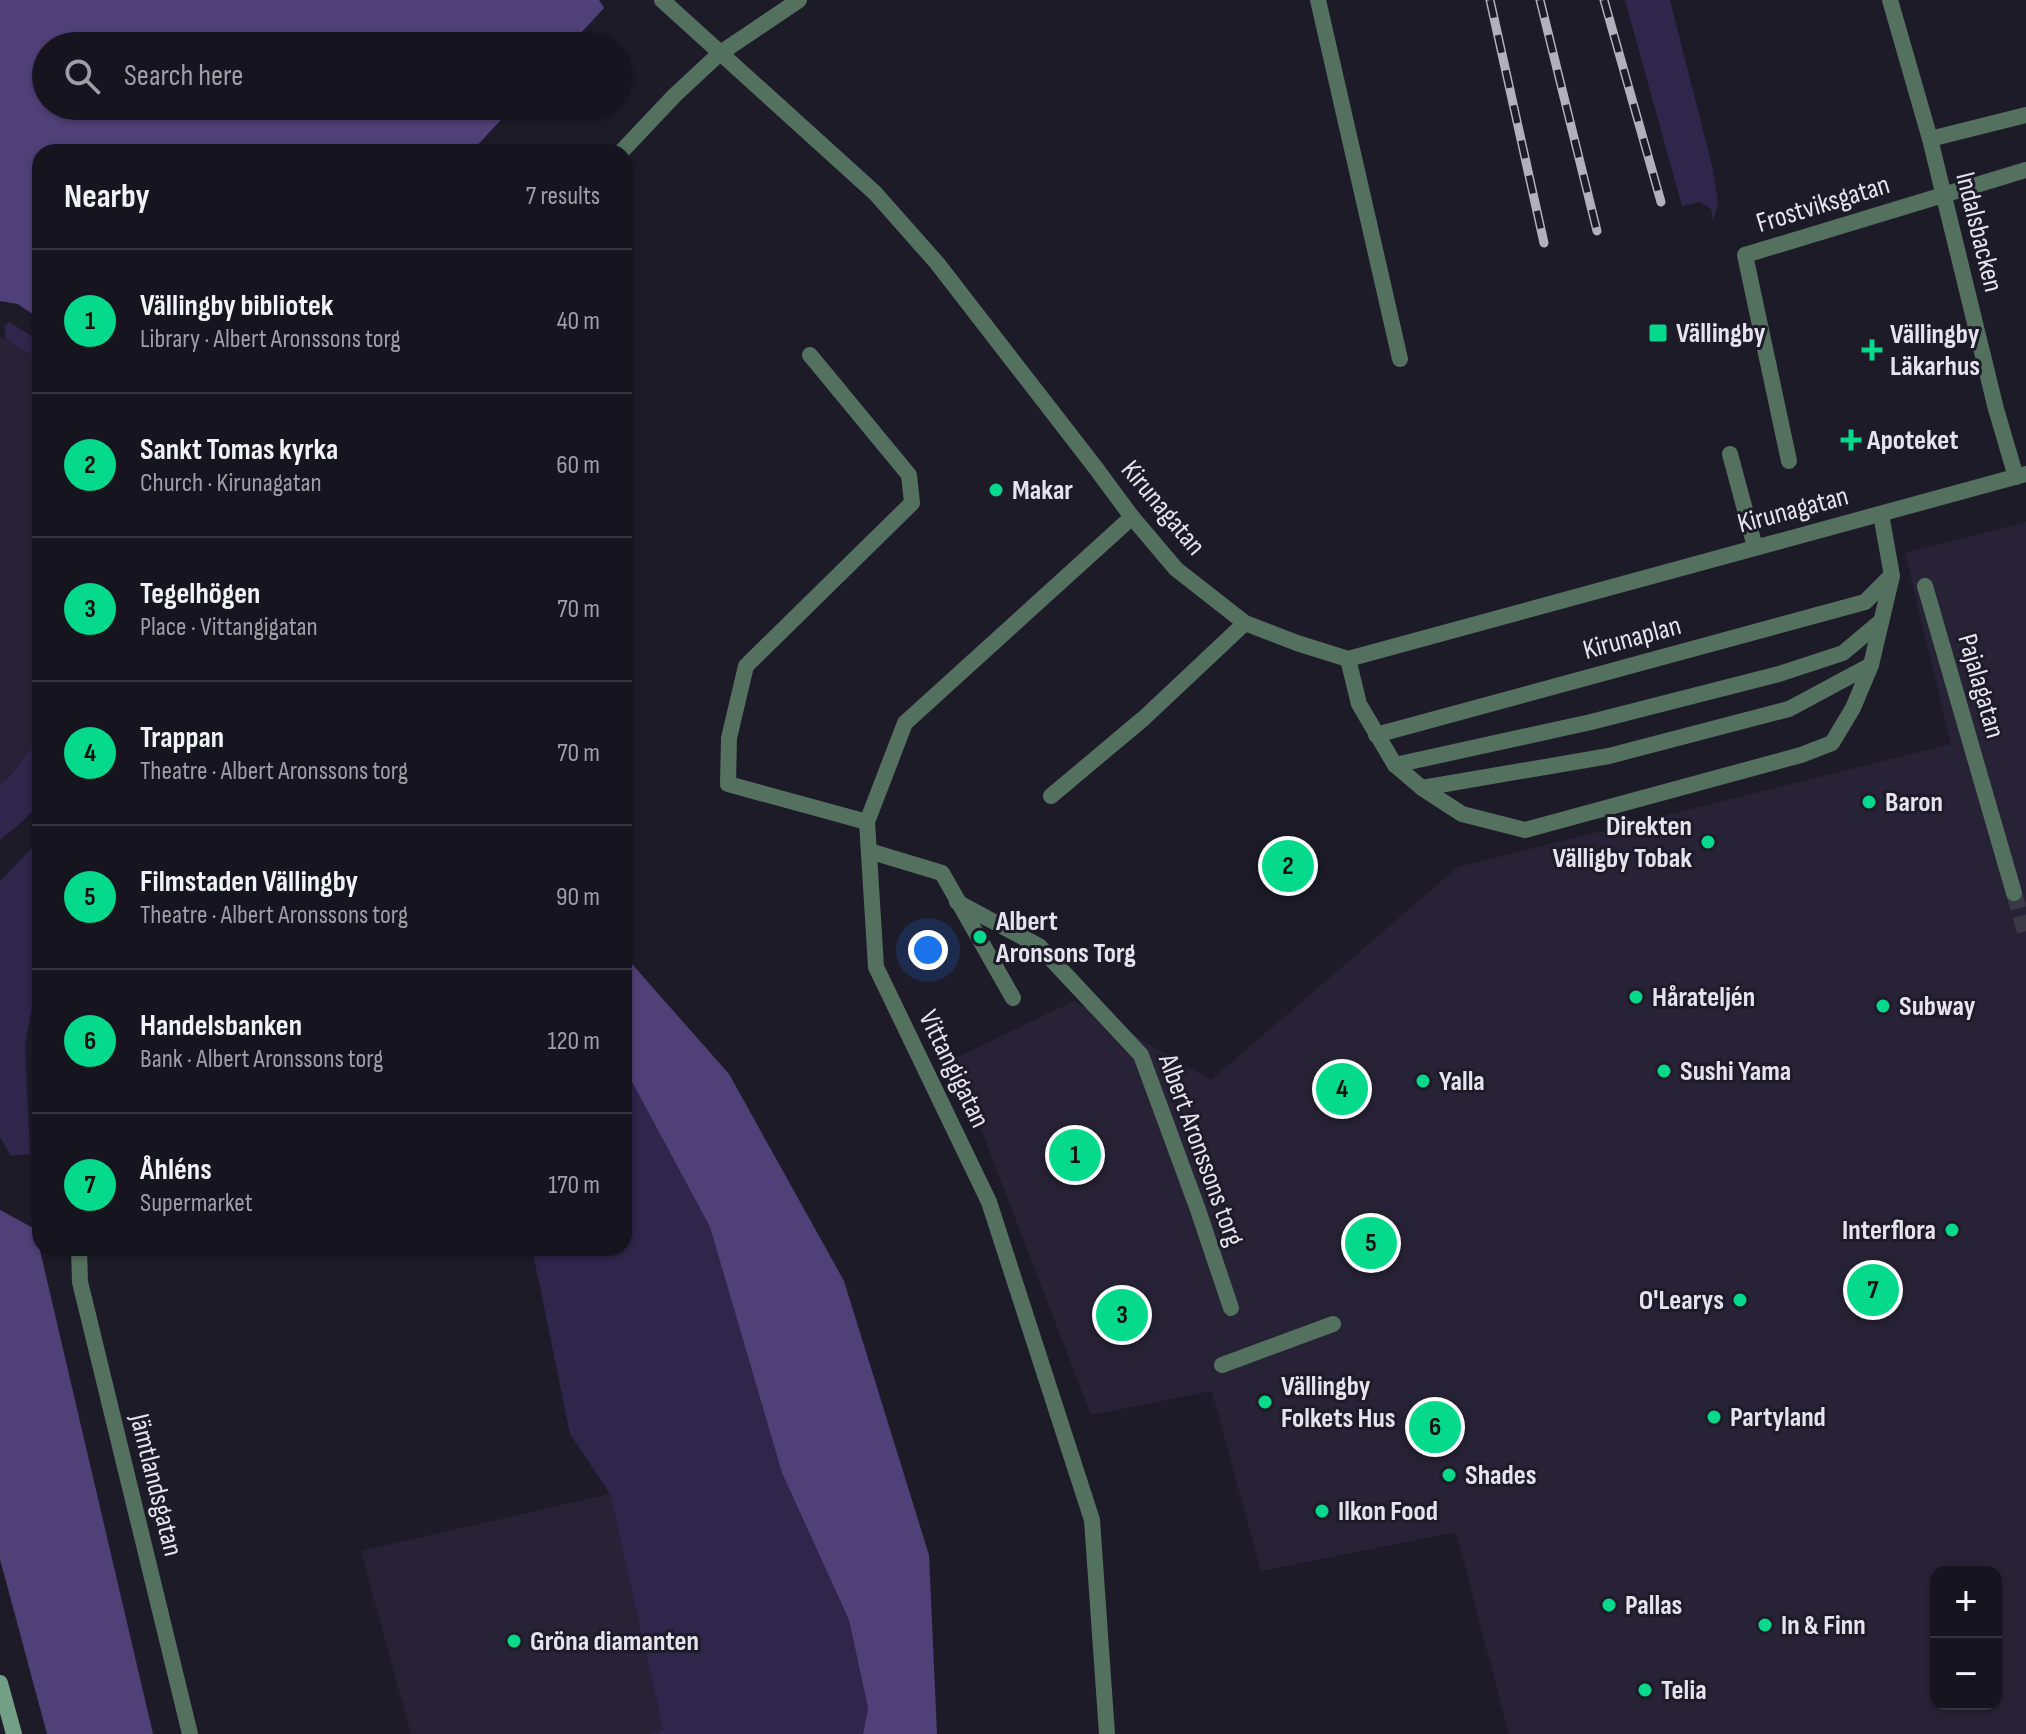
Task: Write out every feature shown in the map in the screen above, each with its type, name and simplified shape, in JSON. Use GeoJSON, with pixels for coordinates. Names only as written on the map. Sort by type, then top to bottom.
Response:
{"type":"FeatureCollection","features":[{"type":"Feature","properties":{"kind":"main road"},"geometry":{"type":"LineString","coordinates":[[0,1683],[14,1734]]}},
{"type":"Feature","properties":{"kind":"street","name":"Kirunagatan"},"geometry":{"type":"LineString","coordinates":[[662,0],[885,204],[937,263],[1132,517],[1176,569],[1245,623],[1297,643],[1348,659],[2021,475]]}},
{"type":"Feature","properties":{"kind":"street"},"geometry":{"type":"LineString","coordinates":[[629,144],[719,54],[799,0]]}},
{"type":"Feature","properties":{"kind":"street"},"geometry":{"type":"LineString","coordinates":[[1318,0],[1400,359]]}},
{"type":"Feature","properties":{"kind":"street","name":"Indalsbacken"},"geometry":{"type":"LineString","coordinates":[[1890,0],[1930,139],[1996,409],[2021,475]]}},
{"type":"Feature","properties":{"kind":"street","name":"Indalsbacken"},"geometry":{"type":"LineString","coordinates":[[1930,139],[2026,115]]}},
{"type":"Feature","properties":{"kind":"street","name":"Frostviksgatan"},"geometry":{"type":"LineString","coordinates":[[1789,461],[1745,255],[2026,170]]}},
{"type":"Feature","properties":{"kind":"street"},"geometry":{"type":"LineString","coordinates":[[810,355],[909,475],[912,503],[746,666],[729,738],[728,784],[867,822]]}},
{"type":"Feature","properties":{"kind":"street"},"geometry":{"type":"LineString","coordinates":[[1730,454],[1755,547]]}},
{"type":"Feature","properties":{"kind":"street"},"geometry":{"type":"LineString","coordinates":[[1348,659],[1359,704],[1395,765],[1422,788],[1462,814],[1525,830],[1785,759],[1832,743],[1853,708],[1871,665],[1892,576],[1881,514]]}},
{"type":"Feature","properties":{"kind":"street","name":"Vittangigatan"},"geometry":{"type":"LineString","coordinates":[[1107,1734],[1092,1520],[989,1202],[876,967],[867,822],[905,723],[1132,517]]}},
{"type":"Feature","properties":{"kind":"street","name":"Kirunaplan"},"geometry":{"type":"LineString","coordinates":[[1376,735],[1865,602],[1892,576]]}},
{"type":"Feature","properties":{"kind":"street","name":"Pajalagatan"},"geometry":{"type":"LineString","coordinates":[[1925,586],[2014,893]]}},
{"type":"Feature","properties":{"kind":"street"},"geometry":{"type":"LineString","coordinates":[[1395,765],[1591,722],[1779,674],[1843,653],[1881,621]]}},
{"type":"Feature","properties":{"kind":"street"},"geometry":{"type":"LineString","coordinates":[[1051,796],[1144,718],[1245,623]]}},
{"type":"Feature","properties":{"kind":"street"},"geometry":{"type":"LineString","coordinates":[[1422,788],[1609,756],[1789,709],[1871,665]]}},
{"type":"Feature","properties":{"kind":"street"},"geometry":{"type":"LineString","coordinates":[[869,851],[942,873],[1013,998]]}},
{"type":"Feature","properties":{"kind":"street","name":"Albert Aronssons torg"},"geometry":{"type":"LineString","coordinates":[[957,902],[1039,946],[1141,1055],[1231,1308]]}},
{"type":"Feature","properties":{"kind":"street","name":"Jämtlandsgatan"},"geometry":{"type":"LineString","coordinates":[[79,1256],[80,1282],[190,1734]]}},
{"type":"Feature","properties":{"kind":"street"},"geometry":{"type":"LineString","coordinates":[[1222,1365],[1333,1324]]}},
{"type":"Feature","properties":{"kind":"shaded area"},"geometry":{"type":"Polygon","coordinates":[[[0,0],[599,0],[604,8],[582,32],[32,32],[32,120],[501,120],[478,144],[32,144],[32,314],[18,304],[0,301],[0,0]]]}},
{"type":"Feature","properties":{"kind":"shaded area"},"geometry":{"type":"Polygon","coordinates":[[[1625,0],[1670,0],[1713,170],[1718,203],[1713,221],[1711,209],[1700,202],[1682,206],[1625,0]]]}},
{"type":"Feature","properties":{"kind":"shaded area"},"geometry":{"type":"Polygon","coordinates":[[[9,322],[32,336],[32,356],[6,339],[4,327],[9,322]]]}},
{"type":"Feature","properties":{"kind":"shaded area"},"geometry":{"type":"Polygon","coordinates":[[[0,336],[32,356],[32,746],[0,784],[0,336]]]}},
{"type":"Feature","properties":{"kind":"shaded area"},"geometry":{"type":"Polygon","coordinates":[[[2026,522],[2026,1734],[1509,1734],[1456,1532],[1261,1571],[1212,1391],[1091,1415],[954,1059],[1074,1001],[1211,1080],[1458,867],[1951,744],[1905,553],[2026,522]]]}},
{"type":"Feature","properties":{"kind":"shaded area"},"geometry":{"type":"Polygon","coordinates":[[[32,746],[32,811],[0,840],[0,784],[32,746]]]}},
{"type":"Feature","properties":{"kind":"shaded area"},"geometry":{"type":"Polygon","coordinates":[[[32,848],[32,1008],[25,1045],[30,1154],[11,1156],[0,1137],[0,881],[32,848]]]}},
{"type":"Feature","properties":{"kind":"shaded area"},"geometry":{"type":"Polygon","coordinates":[[[632,964],[729,1074],[844,1281],[929,1555],[937,1734],[863,1734],[868,1708],[849,1620],[782,1473],[710,1227],[632,1082],[632,964]]]}},
{"type":"Feature","properties":{"kind":"shaded area"},"geometry":{"type":"Polygon","coordinates":[[[632,1082],[710,1227],[782,1473],[849,1620],[868,1708],[863,1734],[648,1734],[663,1730],[610,1494],[570,1434],[534,1256],[632,1256],[632,1082]]]}},
{"type":"Feature","properties":{"kind":"shaded area"},"geometry":{"type":"Polygon","coordinates":[[[0,1210],[32,1227],[32,1256],[41,1256],[153,1734],[47,1734],[0,1559],[0,1210]]]}},
{"type":"Feature","properties":{"kind":"shaded area","name":"Gröna diamanten"},"geometry":{"type":"Polygon","coordinates":[[[610,1494],[663,1731],[648,1734],[411,1734],[361,1551],[610,1494]]]}},
{"type":"Feature","properties":{"kind":"tunnel"},"geometry":{"type":"LineString","coordinates":[[2014,893],[2026,935]]}},
{"type":"Feature","properties":{"kind":"railway"},"geometry":{"type":"LineString","coordinates":[[1490,0],[1544,243]]}},
{"type":"Feature","properties":{"kind":"railway"},"geometry":{"type":"LineString","coordinates":[[1540,0],[1597,231]]}},
{"type":"Feature","properties":{"kind":"railway"},"geometry":{"type":"LineString","coordinates":[[1604,0],[1661,202]]}},
{"type":"Feature","properties":{"kind":"place","name":"Vällingby"},"geometry":{"type":"Point","coordinates":[1658,333]}},
{"type":"Feature","properties":{"kind":"place","name":"Vällingby Läkarhus"},"geometry":{"type":"Point","coordinates":[1872,350]}},
{"type":"Feature","properties":{"kind":"place","name":"Apoteket"},"geometry":{"type":"Point","coordinates":[1851,440]}},
{"type":"Feature","properties":{"kind":"place","name":"Makar"},"geometry":{"type":"Point","coordinates":[996,490]}},
{"type":"Feature","properties":{"kind":"place","name":"Baron"},"geometry":{"type":"Point","coordinates":[1869,802]}},
{"type":"Feature","properties":{"kind":"place","name":"Direkten Välligby Tobak"},"geometry":{"type":"Point","coordinates":[1708,842]}},
{"type":"Feature","properties":{"kind":"place","name":"Sankt Tomas kyrka"},"geometry":{"type":"Point","coordinates":[1288,866]}},
{"type":"Feature","properties":{"kind":"place","name":"Albert Aronsons Torg"},"geometry":{"type":"Point","coordinates":[980,937]}},
{"type":"Feature","properties":{"kind":"place","name":"Hårateljén"},"geometry":{"type":"Point","coordinates":[1636,997]}},
{"type":"Feature","properties":{"kind":"place","name":"Subway"},"geometry":{"type":"Point","coordinates":[1883,1006]}},
{"type":"Feature","properties":{"kind":"place","name":"Sushi Yama"},"geometry":{"type":"Point","coordinates":[1664,1071]}},
{"type":"Feature","properties":{"kind":"place","name":"Yalla"},"geometry":{"type":"Point","coordinates":[1423,1081]}},
{"type":"Feature","properties":{"kind":"place","name":"Trappan"},"geometry":{"type":"Point","coordinates":[1342,1089]}},
{"type":"Feature","properties":{"kind":"place","name":"Vällingby bibliotek"},"geometry":{"type":"Point","coordinates":[1075,1155]}},
{"type":"Feature","properties":{"kind":"place","name":"Interflora"},"geometry":{"type":"Point","coordinates":[1952,1230]}},
{"type":"Feature","properties":{"kind":"place","name":"Filmstaden Vällingby"},"geometry":{"type":"Point","coordinates":[1371,1243]}},
{"type":"Feature","properties":{"kind":"place","name":"Åhléns"},"geometry":{"type":"Point","coordinates":[1873,1290]}},
{"type":"Feature","properties":{"kind":"place","name":"O'Learys"},"geometry":{"type":"Point","coordinates":[1740,1300]}},
{"type":"Feature","properties":{"kind":"place","name":"Tegelhögen"},"geometry":{"type":"Point","coordinates":[1122,1315]}},
{"type":"Feature","properties":{"kind":"place","name":"Vällingby Folkets Hus"},"geometry":{"type":"Point","coordinates":[1265,1402]}},
{"type":"Feature","properties":{"kind":"place","name":"Partyland"},"geometry":{"type":"Point","coordinates":[1714,1417]}},
{"type":"Feature","properties":{"kind":"place","name":"Handelsbanken"},"geometry":{"type":"Point","coordinates":[1435,1427]}},
{"type":"Feature","properties":{"kind":"place","name":"Shades"},"geometry":{"type":"Point","coordinates":[1449,1475]}},
{"type":"Feature","properties":{"kind":"place","name":"Ilkon Food"},"geometry":{"type":"Point","coordinates":[1322,1511]}},
{"type":"Feature","properties":{"kind":"place","name":"Pallas"},"geometry":{"type":"Point","coordinates":[1609,1605]}},
{"type":"Feature","properties":{"kind":"place","name":"In & Finn"},"geometry":{"type":"Point","coordinates":[1765,1625]}},
{"type":"Feature","properties":{"kind":"place","name":"Gröna diamanten"},"geometry":{"type":"Point","coordinates":[514,1641]}},
{"type":"Feature","properties":{"kind":"place","name":"Telia"},"geometry":{"type":"Point","coordinates":[1645,1690]}}]}
